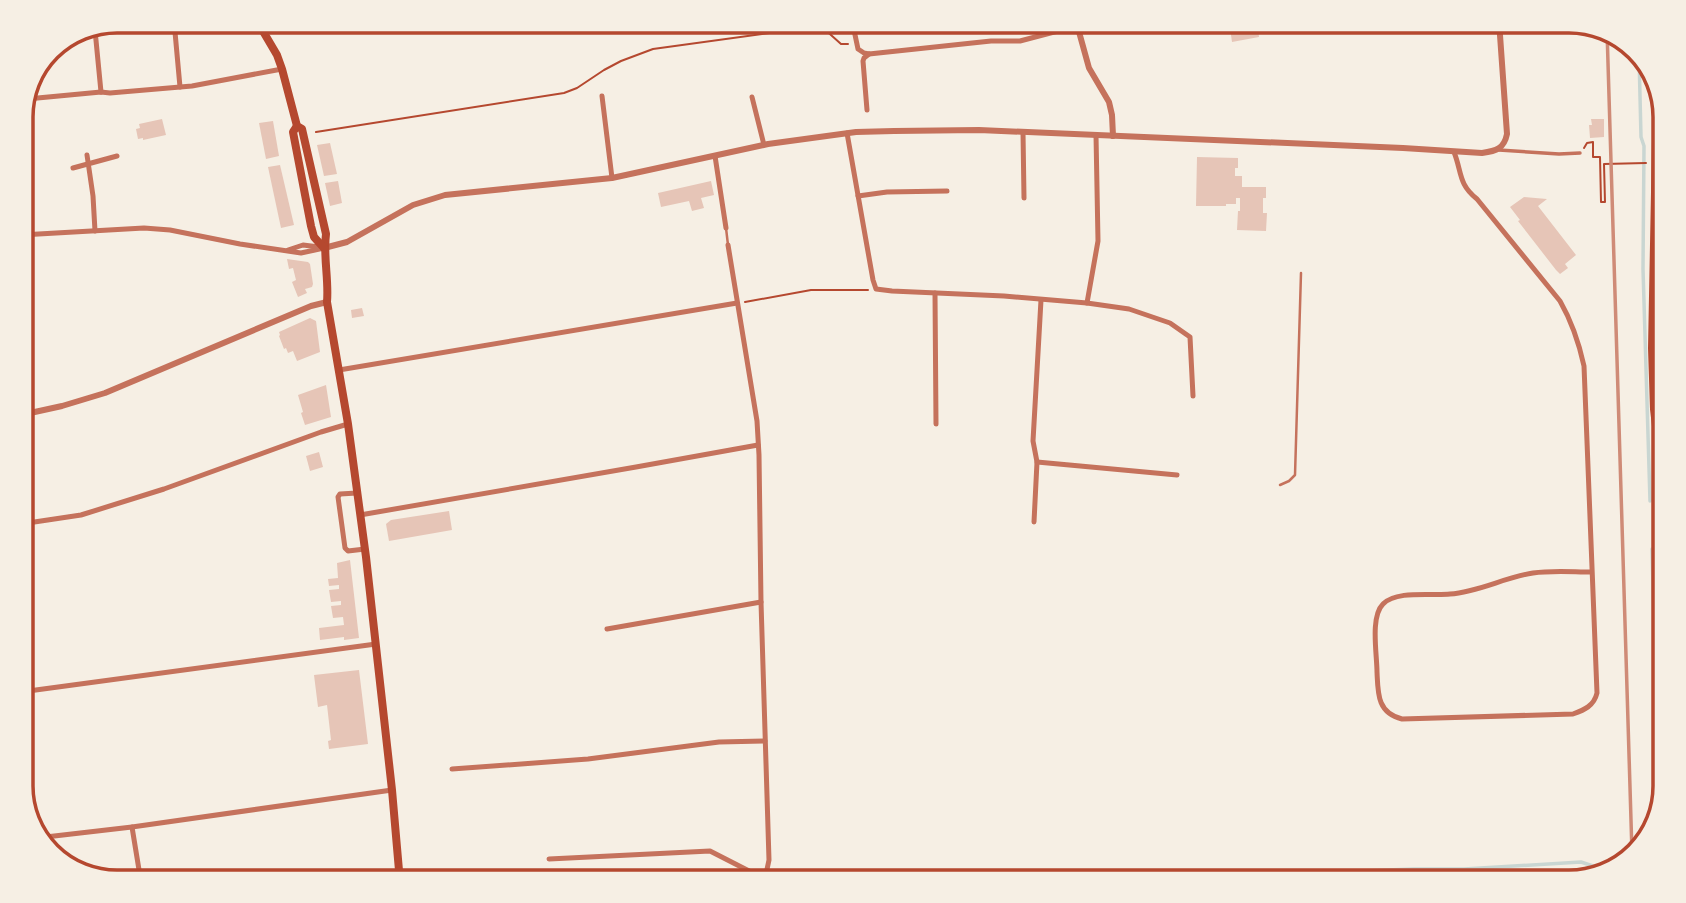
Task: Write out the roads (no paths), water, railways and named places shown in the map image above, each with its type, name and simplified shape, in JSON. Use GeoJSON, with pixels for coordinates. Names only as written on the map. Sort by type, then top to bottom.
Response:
{"type":"FeatureCollection","features":[{"type":"Feature","properties":{"kind":"main road"},"geometry":{"type":"LineString","coordinates":[[264,33],[282,69],[297,126],[304,134],[326,234],[324,248],[327,302],[348,424],[365,549],[399,870]]}},
{"type":"Feature","properties":{"kind":"main road"},"geometry":{"type":"LineString","coordinates":[[1653,321],[1653,378]]}},
{"type":"Feature","properties":{"kind":"street"},"geometry":{"type":"LineString","coordinates":[[175,33],[180,87]]}},
{"type":"Feature","properties":{"kind":"street"},"geometry":{"type":"LineString","coordinates":[[855,33],[858,49],[869,54],[991,41],[1020,41],[1052,33]]}},
{"type":"Feature","properties":{"kind":"street"},"geometry":{"type":"LineString","coordinates":[[1079,33],[1089,68],[1109,102],[1113,136]]}},
{"type":"Feature","properties":{"kind":"street"},"geometry":{"type":"LineString","coordinates":[[1499,150],[1506,142],[1507,134],[1500,33]]}},
{"type":"Feature","properties":{"kind":"street"},"geometry":{"type":"LineString","coordinates":[[96,37],[101,92]]}},
{"type":"Feature","properties":{"kind":"street"},"geometry":{"type":"LineString","coordinates":[[867,110],[863,58],[869,54]]}},
{"type":"Feature","properties":{"kind":"street"},"geometry":{"type":"LineString","coordinates":[[35,98],[192,86],[282,69]]}},
{"type":"Feature","properties":{"kind":"street"},"geometry":{"type":"LineString","coordinates":[[603,96],[612,178]]}},
{"type":"Feature","properties":{"kind":"street"},"geometry":{"type":"LineString","coordinates":[[752,97],[764,145]]}},
{"type":"Feature","properties":{"kind":"street"},"geometry":{"type":"LineString","coordinates":[[33,234],[144,228],[306,253],[352,240],[427,199],[445,195],[612,178],[764,145],[847,134],[941,130],[1023,132],[1392,147],[1454,152],[1482,153],[1499,150],[1580,153]]}},
{"type":"Feature","properties":{"kind":"street"},"geometry":{"type":"LineString","coordinates":[[1023,132],[1024,198]]}},
{"type":"Feature","properties":{"kind":"street"},"geometry":{"type":"LineString","coordinates":[[847,134],[876,289],[1004,296],[1129,309],[1170,323],[1190,337],[1193,396]]}},
{"type":"Feature","properties":{"kind":"street"},"geometry":{"type":"LineString","coordinates":[[1087,303],[1098,241],[1096,135]]}},
{"type":"Feature","properties":{"kind":"street"},"geometry":{"type":"LineString","coordinates":[[1454,152],[1467,191],[1477,199],[1560,301],[1578,339],[1584,366],[1597,693],[1584,710],[1573,714],[1402,719],[1393,717],[1382,707],[1378,689],[1376,616],[1383,603],[1398,596],[1451,594],[1482,589],[1534,573],[1592,572]]}},
{"type":"Feature","properties":{"kind":"street"},"geometry":{"type":"LineString","coordinates":[[87,155],[95,231]]}},
{"type":"Feature","properties":{"kind":"street"},"geometry":{"type":"LineString","coordinates":[[73,168],[117,156]]}},
{"type":"Feature","properties":{"kind":"street"},"geometry":{"type":"LineString","coordinates":[[715,156],[726,228]]}},
{"type":"Feature","properties":{"kind":"street"},"geometry":{"type":"LineString","coordinates":[[1024,188],[1031,188]]}},
{"type":"Feature","properties":{"kind":"street"},"geometry":{"type":"LineString","coordinates":[[937,191],[937,200]]}},
{"type":"Feature","properties":{"kind":"street"},"geometry":{"type":"LineString","coordinates":[[858,196],[887,192],[947,191]]}},
{"type":"Feature","properties":{"kind":"street"},"geometry":{"type":"LineString","coordinates":[[729,245],[757,421],[769,860],[767,870]]}},
{"type":"Feature","properties":{"kind":"street"},"geometry":{"type":"LineString","coordinates":[[936,293],[936,424]]}},
{"type":"Feature","properties":{"kind":"street"},"geometry":{"type":"LineString","coordinates":[[1034,522],[1037,461],[1033,441],[1041,300]]}},
{"type":"Feature","properties":{"kind":"street"},"geometry":{"type":"LineString","coordinates":[[33,412],[105,393],[327,302]]}},
{"type":"Feature","properties":{"kind":"street"},"geometry":{"type":"LineString","coordinates":[[339,370],[737,303]]}},
{"type":"Feature","properties":{"kind":"street"},"geometry":{"type":"LineString","coordinates":[[33,522],[81,515],[164,489],[348,424]]}},
{"type":"Feature","properties":{"kind":"street"},"geometry":{"type":"LineString","coordinates":[[360,515],[758,444]]}},
{"type":"Feature","properties":{"kind":"street"},"geometry":{"type":"LineString","coordinates":[[1037,461],[1177,475]]}},
{"type":"Feature","properties":{"kind":"street"},"geometry":{"type":"LineString","coordinates":[[357,493],[340,494],[338,497],[345,548],[348,551],[365,549]]}},
{"type":"Feature","properties":{"kind":"street"},"geometry":{"type":"LineString","coordinates":[[607,629],[761,602]]}},
{"type":"Feature","properties":{"kind":"street"},"geometry":{"type":"LineString","coordinates":[[33,690],[376,644]]}},
{"type":"Feature","properties":{"kind":"street"},"geometry":{"type":"LineString","coordinates":[[452,769],[588,759],[719,742],[765,741]]}},
{"type":"Feature","properties":{"kind":"street"},"geometry":{"type":"LineString","coordinates":[[50,836],[392,790]]}},
{"type":"Feature","properties":{"kind":"street"},"geometry":{"type":"LineString","coordinates":[[132,827],[139,870]]}},
{"type":"Feature","properties":{"kind":"street"},"geometry":{"type":"LineString","coordinates":[[549,859],[709,851],[747,870]]}},
{"type":"Feature","properties":{"kind":"lane"},"geometry":{"type":"LineString","coordinates":[[726,228],[729,245]]}},
{"type":"Feature","properties":{"kind":"lane"},"geometry":{"type":"LineString","coordinates":[[1280,485],[1295,475],[1301,272]]}},
{"type":"Feature","properties":{"kind":"waterway"},"geometry":{"type":"LineString","coordinates":[[1639,71],[1641,137],[1644,146],[1643,269],[1650,501]]}},
{"type":"Feature","properties":{"kind":"waterway"},"geometry":{"type":"LineString","coordinates":[[1652,549],[1653,587]]}},
{"type":"Feature","properties":{"kind":"waterway"},"geometry":{"type":"LineString","coordinates":[[1387,870],[1464,869],[1581,862],[1593,866]]}},
{"type":"Feature","properties":{"kind":"railway"},"geometry":{"type":"LineString","coordinates":[[1607,43],[1632,841]]}}]}
